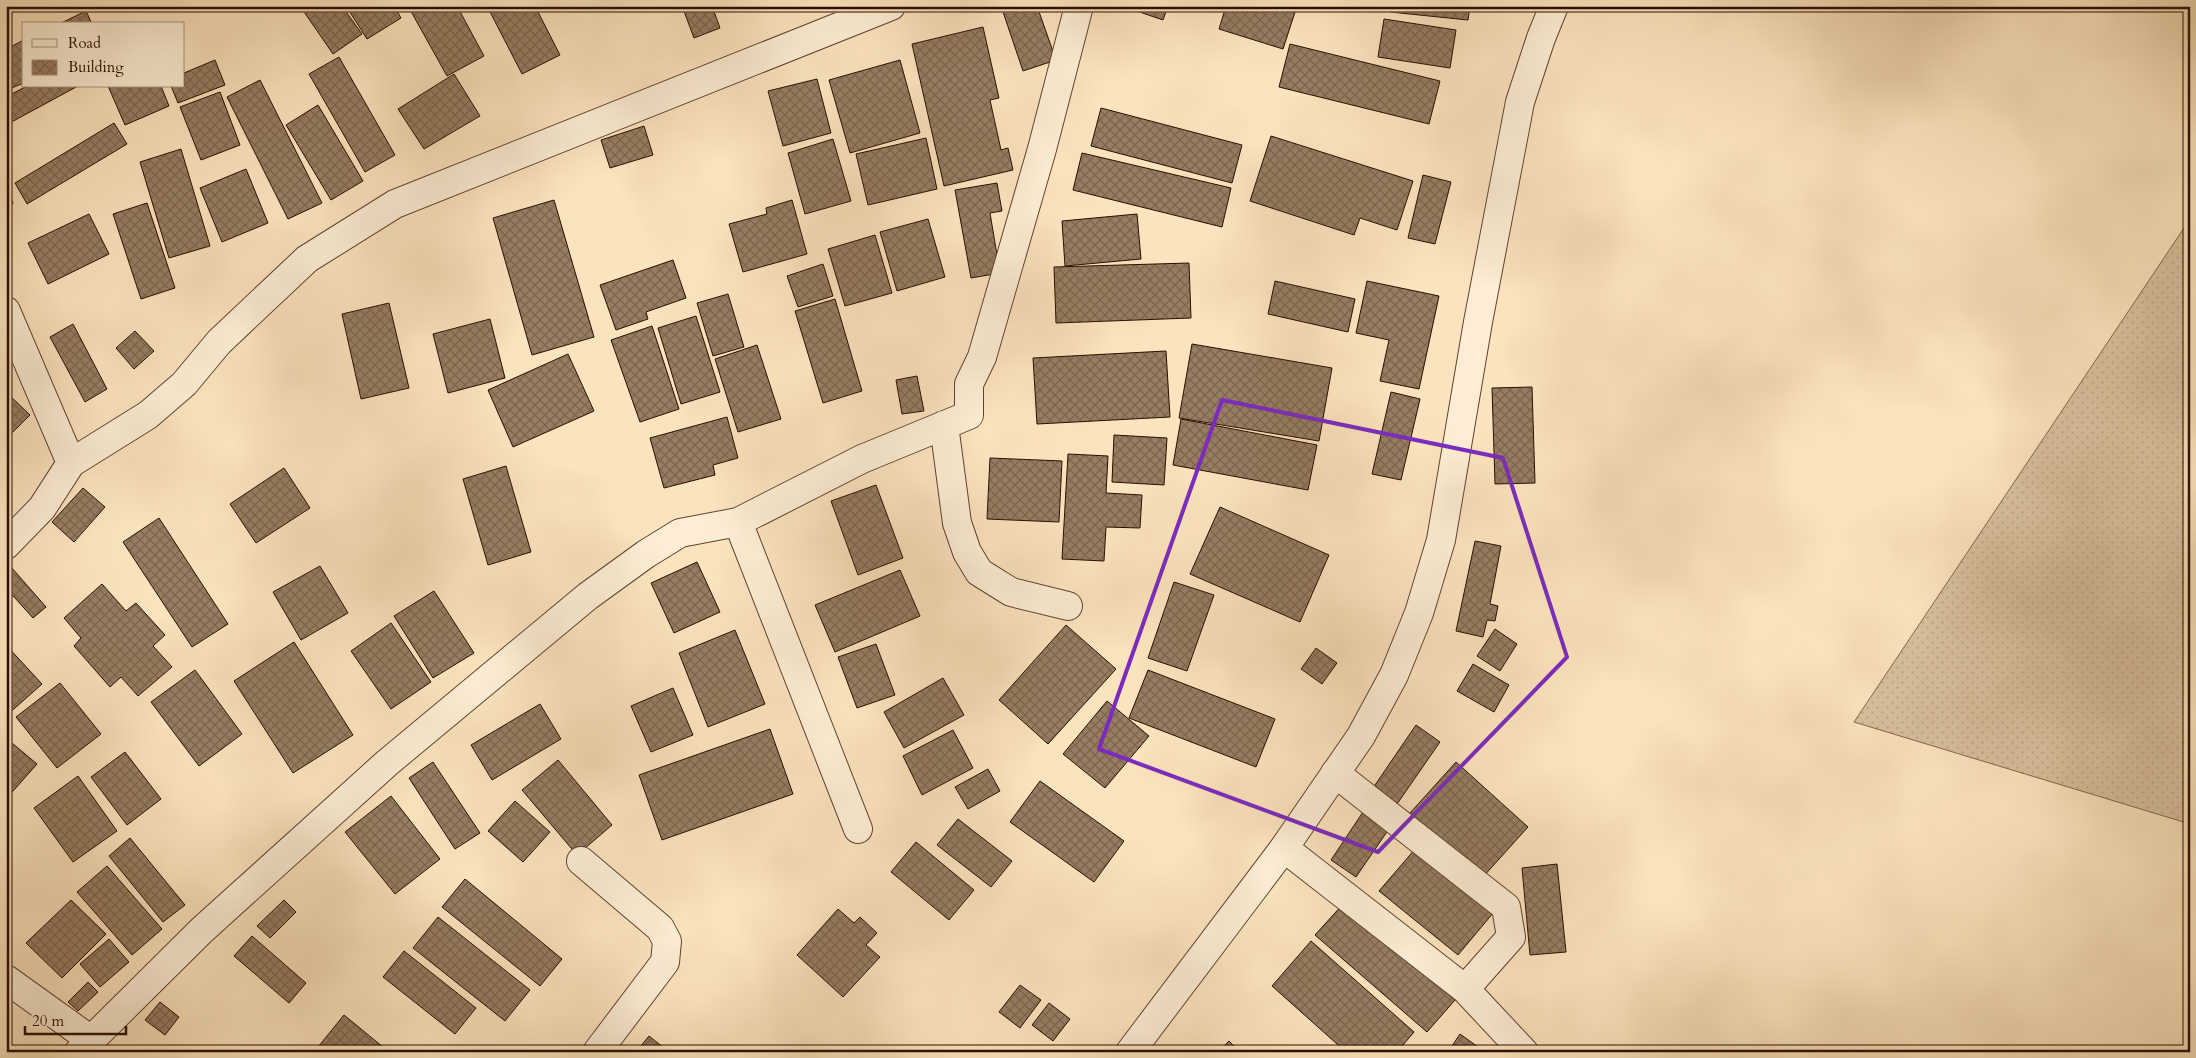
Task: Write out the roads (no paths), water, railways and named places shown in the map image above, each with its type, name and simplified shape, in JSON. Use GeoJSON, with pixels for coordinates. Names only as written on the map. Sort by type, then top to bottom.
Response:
{"type":"FeatureCollection","features":[{"type":"Feature","properties":{"kind":"street"},"geometry":{"type":"LineString","coordinates":[[6,545],[42,508],[71,463],[148,415],[184,384],[219,342],[307,259],[395,204],[891,6]]}},
{"type":"Feature","properties":{"kind":"street"},"geometry":{"type":"LineString","coordinates":[[6,979],[85,1046],[202,930],[386,762],[588,596],[680,533],[738,522],[862,459],[968,414],[969,384],[982,357],[1042,149],[1079,6]]}},
{"type":"Feature","properties":{"kind":"street"},"geometry":{"type":"LineString","coordinates":[[1130,1052],[1284,848],[1361,736],[1394,675],[1419,613],[1441,540],[1478,322],[1520,102],[1541,38],[1554,6]]}},
{"type":"Feature","properties":{"kind":"street"},"geometry":{"type":"LineString","coordinates":[[6,312],[71,463]]}},
{"type":"Feature","properties":{"kind":"street"},"geometry":{"type":"LineString","coordinates":[[944,425],[957,523],[967,552],[979,572],[1012,592],[1068,606]]}},
{"type":"Feature","properties":{"kind":"street"},"geometry":{"type":"LineString","coordinates":[[738,522],[858,829]]}},
{"type":"Feature","properties":{"kind":"street"},"geometry":{"type":"LineString","coordinates":[[1334,773],[1506,907],[1511,937],[1465,989]]}},
{"type":"Feature","properties":{"kind":"street"},"geometry":{"type":"LineString","coordinates":[[1284,848],[1465,989],[1524,1052]]}},
{"type":"Feature","properties":{"kind":"street"},"geometry":{"type":"LineString","coordinates":[[581,861],[660,928],[667,942],[665,962],[597,1052]]}}]}
